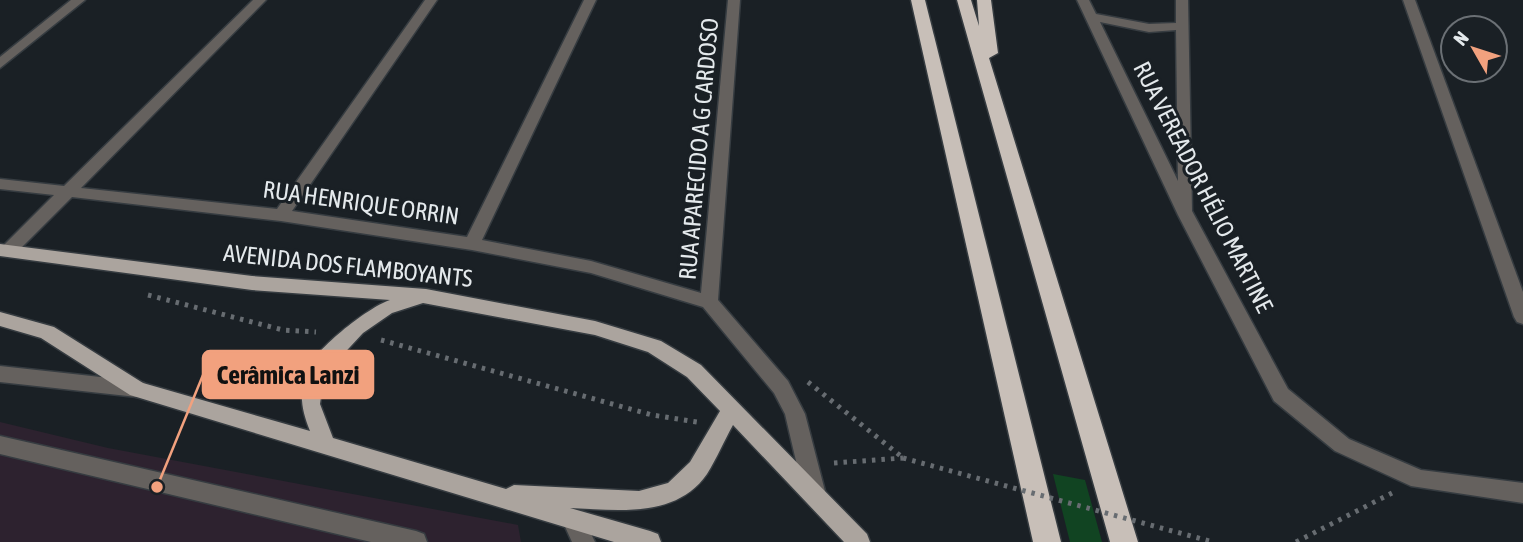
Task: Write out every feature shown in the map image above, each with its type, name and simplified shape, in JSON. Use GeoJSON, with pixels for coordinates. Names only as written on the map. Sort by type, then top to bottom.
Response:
{"type":"FeatureCollection","features":[{"type":"Feature","properties":{"kind":"highway"},"geometry":{"type":"LineString","coordinates":[[918,0],[1047,542]]}},
{"type":"Feature","properties":{"kind":"highway"},"geometry":{"type":"LineString","coordinates":[[964,0],[1124,542]]}},
{"type":"Feature","properties":{"kind":"highway"},"geometry":{"type":"LineString","coordinates":[[984,0],[998,114]]}},
{"type":"Feature","properties":{"kind":"main road","name":"AVENIDA DOS FLAMBOYANTS"},"geometry":{"type":"LineString","coordinates":[[4,251],[251,283],[426,296],[595,328],[654,346],[694,371],[727,418],[815,495],[831,517],[859,542]]}},
{"type":"Feature","properties":{"kind":"main road"},"geometry":{"type":"LineString","coordinates":[[324,445],[310,404],[315,372],[350,334],[386,308],[426,296]]}},
{"type":"Feature","properties":{"kind":"main road"},"geometry":{"type":"LineString","coordinates":[[0,319],[47,332],[137,389],[650,542]]}},
{"type":"Feature","properties":{"kind":"main road"},"geometry":{"type":"LineString","coordinates":[[486,494],[639,501],[674,491],[698,469],[727,418]]}},
{"type":"Feature","properties":{"kind":"street"},"geometry":{"type":"LineString","coordinates":[[0,64],[79,0]]}},
{"type":"Feature","properties":{"kind":"street"},"geometry":{"type":"LineString","coordinates":[[4,251],[70,190],[260,0]]}},
{"type":"Feature","properties":{"kind":"street"},"geometry":{"type":"LineString","coordinates":[[281,215],[431,0]]}},
{"type":"Feature","properties":{"kind":"street"},"geometry":{"type":"LineString","coordinates":[[472,244],[590,0]]}},
{"type":"Feature","properties":{"kind":"street","name":"RUA APARECIDO A G CARDOSO"},"geometry":{"type":"LineString","coordinates":[[709,302],[734,0]]}},
{"type":"Feature","properties":{"kind":"street","name":"RUA VEREADOR HÉLIO MARTINE"},"geometry":{"type":"LineString","coordinates":[[1083,0],[1186,215],[1281,395],[1342,445],[1419,479]]}},
{"type":"Feature","properties":{"kind":"street"},"geometry":{"type":"LineString","coordinates":[[1182,0],[1186,215]]}},
{"type":"Feature","properties":{"kind":"street"},"geometry":{"type":"LineString","coordinates":[[1409,0],[1523,317]]}},
{"type":"Feature","properties":{"kind":"street"},"geometry":{"type":"LineString","coordinates":[[1092,17],[1149,28],[1182,26]]}},
{"type":"Feature","properties":{"kind":"street","name":"RUA HENRIQUE ORRIN"},"geometry":{"type":"LineString","coordinates":[[0,184],[281,215],[472,244],[590,267],[709,302]]}},
{"type":"Feature","properties":{"kind":"street"},"geometry":{"type":"LineString","coordinates":[[709,302],[781,387],[795,414],[815,495]]}},
{"type":"Feature","properties":{"kind":"street"},"geometry":{"type":"LineString","coordinates":[[0,374],[137,389]]}},
{"type":"Feature","properties":{"kind":"street"},"geometry":{"type":"LineString","coordinates":[[0,445],[416,542]]}},
{"type":"Feature","properties":{"kind":"street"},"geometry":{"type":"LineString","coordinates":[[1419,479],[1523,493]]}},
{"type":"Feature","properties":{"kind":"street"},"geometry":{"type":"LineString","coordinates":[[573,520],[584,542]]}},
{"type":"Feature","properties":{"kind":"path"},"geometry":{"type":"LineString","coordinates":[[146,294],[283,330],[350,334],[396,343],[652,415],[727,418]]}},
{"type":"Feature","properties":{"kind":"path"},"geometry":{"type":"LineString","coordinates":[[806,460],[827,463],[903,458],[1213,542]]}},
{"type":"Feature","properties":{"kind":"path"},"geometry":{"type":"LineString","coordinates":[[1296,542],[1419,479]]}},
{"type":"Feature","properties":{"kind":"shaded area"},"geometry":{"type":"Polygon","coordinates":[[[0,422],[108,448],[518,525],[521,542],[0,542],[0,422]]]}},
{"type":"Feature","properties":{"kind":"green space"},"geometry":{"type":"Polygon","coordinates":[[[1053,474],[1085,480],[1102,542],[1070,542],[1053,474]]]}},
{"type":"Feature","properties":{"kind":"place","name":"Cerâmica Lanzi"},"geometry":{"type":"Point","coordinates":[157,487]}}]}
